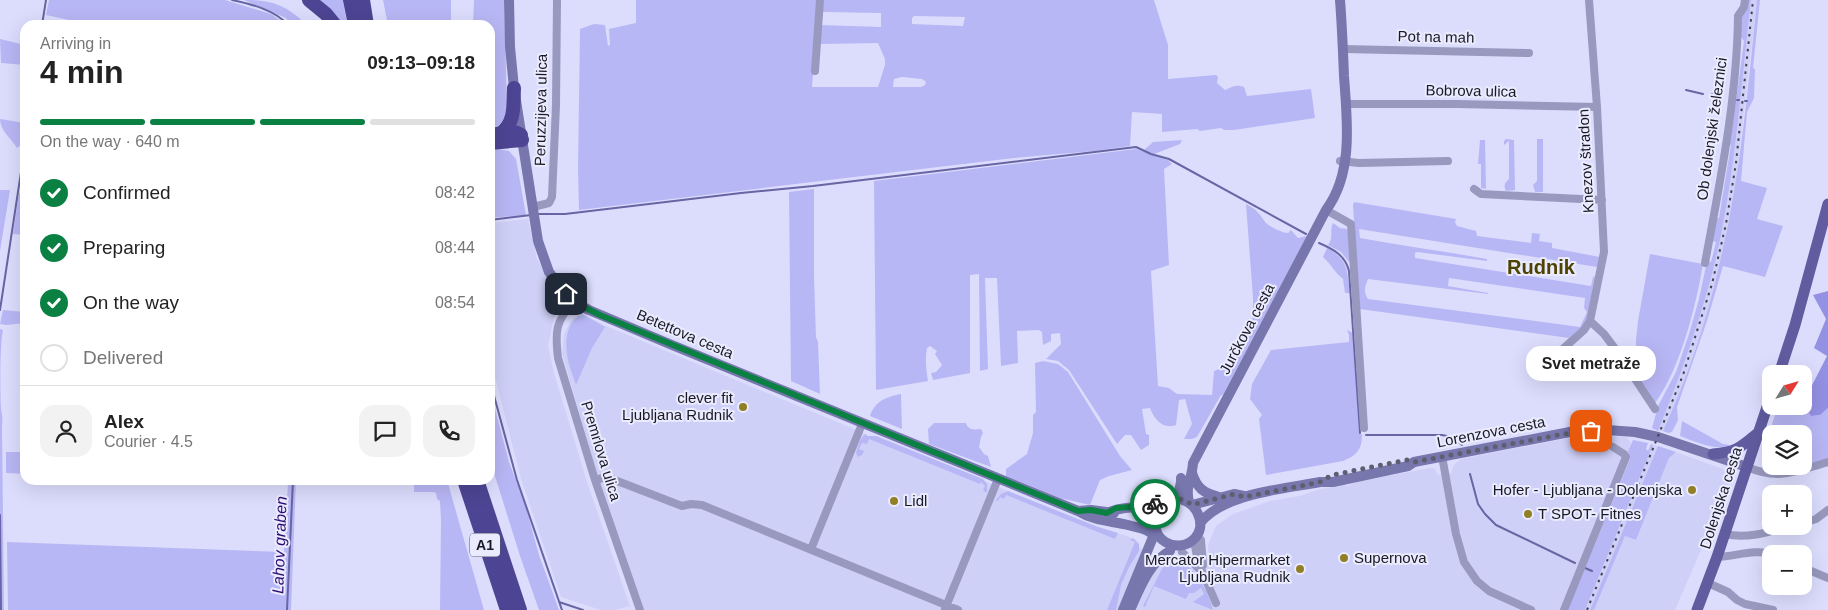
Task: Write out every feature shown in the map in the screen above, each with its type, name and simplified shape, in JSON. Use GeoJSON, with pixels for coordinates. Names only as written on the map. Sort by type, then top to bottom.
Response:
{"type":"FeatureCollection","features":[{"type":"Feature","properties":{"kind":"highway"},"geometry":{"type":"LineString","coordinates":[[309,0],[330,20]]}},
{"type":"Feature","properties":{"kind":"highway"},"geometry":{"type":"LineString","coordinates":[[350,0],[354,20]]}},
{"type":"Feature","properties":{"kind":"highway"},"geometry":{"type":"LineString","coordinates":[[363,0],[366,20]]}},
{"type":"Feature","properties":{"kind":"highway"},"geometry":{"type":"LineString","coordinates":[[495,135],[507,128],[512,120],[514,88]]}},
{"type":"Feature","properties":{"kind":"highway"},"geometry":{"type":"LineString","coordinates":[[495,135],[514,131],[522,138]]}},
{"type":"Feature","properties":{"kind":"highway"},"geometry":{"type":"LineString","coordinates":[[495,142],[522,138]]}},
{"type":"Feature","properties":{"kind":"highway","name":"A1"},"geometry":{"type":"LineString","coordinates":[[466,485],[507,610]]}},
{"type":"Feature","properties":{"kind":"highway","name":"A1"},"geometry":{"type":"LineString","coordinates":[[479,485],[520,610]]}},
{"type":"Feature","properties":{"kind":"main road"},"geometry":{"type":"LineString","coordinates":[[1782,365],[1798,317],[1828,204]]}},
{"type":"Feature","properties":{"kind":"main road","name":"Dolenjska cesta"},"geometry":{"type":"LineString","coordinates":[[1697,610],[1708,583],[1765,415]]}},
{"type":"Feature","properties":{"kind":"main road"},"geometry":{"type":"LineString","coordinates":[[1712,454],[1733,452],[1759,432]]}},
{"type":"Feature","properties":{"kind":"street","name":"Betettova cesta"},"geometry":{"type":"LineString","coordinates":[[509,0],[510,47],[514,88],[538,241],[546,266],[558,284],[574,302],[589,310],[862,424],[1094,519],[1153,530]]}},
{"type":"Feature","properties":{"kind":"street","name":"Peruzzijeva ulica"},"geometry":{"type":"LineString","coordinates":[[533,212],[549,203],[552,197],[556,105],[557,0]]}},
{"type":"Feature","properties":{"kind":"street"},"geometry":{"type":"LineString","coordinates":[[815,71],[820,0]]}},
{"type":"Feature","properties":{"kind":"street","name":"Jurčkova cesta"},"geometry":{"type":"LineString","coordinates":[[1192,507],[1187,490],[1192,468],[1326,210],[1333,202],[1342,161],[1346,117],[1340,0]]}},
{"type":"Feature","properties":{"kind":"street","name":"Knezov štradon"},"geometry":{"type":"LineString","coordinates":[[1588,0],[1597,107],[1604,252],[1590,321]]}},
{"type":"Feature","properties":{"kind":"street","name":"Ob dolenjski železnici"},"geometry":{"type":"LineString","coordinates":[[1705,263],[1719,191],[1730,111],[1738,16],[1745,0]]}},
{"type":"Feature","properties":{"kind":"street","name":"Pot na mah"},"geometry":{"type":"LineString","coordinates":[[1343,49],[1529,53]]}},
{"type":"Feature","properties":{"kind":"street","name":"Bobrova ulica"},"geometry":{"type":"LineString","coordinates":[[1346,104],[1597,107]]}},
{"type":"Feature","properties":{"kind":"street"},"geometry":{"type":"LineString","coordinates":[[1342,161],[1359,163],[1448,161]]}},
{"type":"Feature","properties":{"kind":"street"},"geometry":{"type":"LineString","coordinates":[[1474,188],[1481,194],[1602,200]]}},
{"type":"Feature","properties":{"kind":"street"},"geometry":{"type":"LineString","coordinates":[[1326,210],[1351,224],[1360,332],[1364,428]]}},
{"type":"Feature","properties":{"kind":"street","name":"Premrlova ulica"},"geometry":{"type":"LineString","coordinates":[[574,302],[557,326],[558,358],[595,480],[640,610]]}},
{"type":"Feature","properties":{"kind":"street"},"geometry":{"type":"LineString","coordinates":[[1536,373],[1584,330],[1590,321],[1604,334],[1616,350],[1655,409]]}},
{"type":"Feature","properties":{"kind":"street"},"geometry":{"type":"LineString","coordinates":[[810,549],[862,424]]}},
{"type":"Feature","properties":{"kind":"street","name":"Lorenzova cesta"},"geometry":{"type":"LineString","coordinates":[[1200,523],[1214,510],[1244,497],[1320,482],[1333,482],[1408,466],[1414,462],[1442,456],[1575,432],[1607,430],[1648,435],[1712,454],[1747,467]]}},
{"type":"Feature","properties":{"kind":"street"},"geometry":{"type":"LineString","coordinates":[[1564,610],[1625,462],[1626,455],[1613,447]]}},
{"type":"Feature","properties":{"kind":"street"},"geometry":{"type":"LineString","coordinates":[[1442,456],[1456,534],[1464,562],[1477,581],[1489,591],[1531,610]]}},
{"type":"Feature","properties":{"kind":"street"},"geometry":{"type":"LineString","coordinates":[[1747,467],[1758,472],[1778,475],[1790,474],[1828,462]]}},
{"type":"Feature","properties":{"kind":"street","name":"Jurčkova cesta"},"geometry":{"type":"LineString","coordinates":[[1172,500],[1182,483],[1181,478],[1186,468],[1192,468]]}},
{"type":"Feature","properties":{"kind":"street"},"geometry":{"type":"LineString","coordinates":[[1192,468],[1199,488],[1206,494],[1220,497]]}},
{"type":"Feature","properties":{"kind":"street"},"geometry":{"type":"LineString","coordinates":[[595,480],[607,477],[682,506],[702,505],[946,608],[958,610]]}},
{"type":"Feature","properties":{"kind":"street"},"geometry":{"type":"LineString","coordinates":[[946,608],[998,479]]}},
{"type":"Feature","properties":{"kind":"street","name":"Lorenzova cesta"},"geometry":{"type":"LineString","coordinates":[[1192,507],[1234,494],[1244,497]]}},
{"type":"Feature","properties":{"kind":"street","name":"Lorenzova cesta"},"geometry":{"type":"LineString","coordinates":[[1197,542],[1209,523],[1231,509],[1244,497]]}},
{"type":"Feature","properties":{"kind":"street","name":"Betettova cesta"},"geometry":{"type":"LineString","coordinates":[[1078,511],[1091,510],[1133,514],[1156,511],[1172,500]]}},
{"type":"Feature","properties":{"kind":"street","name":"Betettova cesta"},"geometry":{"type":"LineString","coordinates":[[1107,513],[1116,508],[1150,506],[1172,500]]}},
{"type":"Feature","properties":{"kind":"street"},"geometry":{"type":"LineString","coordinates":[[1123,610],[1158,517],[1163,512],[1171,509],[1172,500],[1184,506],[1192,507]]}},
{"type":"Feature","properties":{"kind":"street"},"geometry":{"type":"LineString","coordinates":[[1182,552],[1197,542],[1200,523],[1192,507]]}},
{"type":"Feature","properties":{"kind":"street"},"geometry":{"type":"LineString","coordinates":[[1192,507],[1195,523],[1193,533],[1197,542],[1203,572],[1216,603]]}},
{"type":"Feature","properties":{"kind":"street"},"geometry":{"type":"LineString","coordinates":[[1812,520],[1828,510]]}},
{"type":"Feature","properties":{"kind":"street"},"geometry":{"type":"LineString","coordinates":[[1156,511],[1153,530],[1167,548],[1182,552],[1203,572]]}},
{"type":"Feature","properties":{"kind":"street"},"geometry":{"type":"LineString","coordinates":[[1725,534],[1738,537],[1762,534]]}},
{"type":"Feature","properties":{"kind":"street"},"geometry":{"type":"LineString","coordinates":[[1130,610],[1148,572],[1149,565],[1158,551],[1197,542]]}},
{"type":"Feature","properties":{"kind":"street"},"geometry":{"type":"LineString","coordinates":[[1717,557],[1762,552]]}},
{"type":"Feature","properties":{"kind":"street"},"geometry":{"type":"LineString","coordinates":[[1812,571],[1828,578]]}},
{"type":"Feature","properties":{"kind":"street"},"geometry":{"type":"LineString","coordinates":[[1708,583],[1728,592],[1745,604],[1773,610]]}},
{"type":"Feature","properties":{"kind":"shaded area"},"geometry":{"type":"Polygon","coordinates":[[[49,0],[225,0],[271,14],[279,20],[69,20],[46,15],[49,0]]]}},
{"type":"Feature","properties":{"kind":"shaded area"},"geometry":{"type":"Polygon","coordinates":[[[244,0],[263,1],[278,5],[301,20],[288,20],[244,0]]]}},
{"type":"Feature","properties":{"kind":"shaded area"},"geometry":{"type":"Polygon","coordinates":[[[314,0],[343,0],[346,20],[334,20],[314,0]]]}},
{"type":"Feature","properties":{"kind":"shaded area"},"geometry":{"type":"Polygon","coordinates":[[[383,0],[451,0],[451,20],[387,20],[383,0]]]}},
{"type":"Feature","properties":{"kind":"shaded area"},"geometry":{"type":"Polygon","coordinates":[[[474,0],[504,0],[507,110],[501,123],[495,126],[495,20],[473,20],[474,0]]]}},
{"type":"Feature","properties":{"kind":"shaded area"},"geometry":{"type":"Polygon","coordinates":[[[636,0],[819,0],[812,87],[878,87],[885,59],[878,43],[819,44],[819,25],[881,27],[881,13],[822,12],[822,0],[1154,0],[1168,45],[1168,79],[1216,75],[1218,77],[1217,83],[1225,90],[1234,86],[1241,86],[1244,87],[1247,96],[1311,89],[1315,118],[1234,130],[1224,130],[1221,128],[1200,131],[1197,129],[1162,132],[1162,114],[1132,112],[1130,146],[579,210],[580,29],[594,24],[605,25],[608,46],[610,45],[609,29],[636,23],[636,0]],[[914,16],[912,24],[963,26],[965,17],[914,16]],[[902,77],[894,79],[893,87],[921,87],[926,82],[922,79],[902,77]]]}},
{"type":"Feature","properties":{"kind":"shaded area"},"geometry":{"type":"Polygon","coordinates":[[[1747,0],[1751,0],[1738,120],[1720,240],[1708,289],[1693,337],[1658,431],[1652,428],[1658,406],[1676,372],[1699,299],[1707,261],[1711,262],[1716,242],[1712,241],[1716,218],[1719,218],[1731,145],[1728,144],[1729,139],[1731,139],[1744,41],[1740,36],[1741,16],[1747,0]]]}},
{"type":"Feature","properties":{"kind":"shaded area"},"geometry":{"type":"Polygon","coordinates":[[[1751,0],[1757,0],[1736,180],[1720,265],[1704,323],[1681,389],[1663,431],[1658,431],[1692,341],[1719,242],[1736,140],[1751,0]]]}},
{"type":"Feature","properties":{"kind":"shaded area"},"geometry":{"type":"Polygon","coordinates":[[[1757,0],[1760,0],[1753,68],[1755,69],[1754,98],[1747,112],[1741,181],[1767,188],[1757,219],[1783,226],[1765,277],[1723,266],[1707,321],[1677,407],[1678,420],[1672,432],[1668,433],[1663,431],[1688,371],[1702,329],[1714,287],[1733,200],[1743,134],[1757,0]]]}},
{"type":"Feature","properties":{"kind":"shaded area"},"geometry":{"type":"Polygon","coordinates":[[[0,39],[20,44],[20,65],[1,63],[0,39]]]}},
{"type":"Feature","properties":{"kind":"shaded area"},"geometry":{"type":"Polygon","coordinates":[[[0,119],[20,122],[20,146],[17,148],[0,123],[0,119]]]}},
{"type":"Feature","properties":{"kind":"shaded area"},"geometry":{"type":"Polygon","coordinates":[[[1506,139],[1514,140],[1515,190],[1506,191],[1505,184],[1509,179],[1509,141],[1504,145],[1506,139]]]}},
{"type":"Feature","properties":{"kind":"shaded area"},"geometry":{"type":"Polygon","coordinates":[[[1537,139],[1543,139],[1543,192],[1535,192],[1533,185],[1537,181],[1537,139]]]}},
{"type":"Feature","properties":{"kind":"shaded area"},"geometry":{"type":"Polygon","coordinates":[[[1182,140],[1180,144],[1154,154],[1144,150],[1153,142],[1182,140]]]}},
{"type":"Feature","properties":{"kind":"shaded area"},"geometry":{"type":"Polygon","coordinates":[[[1480,140],[1485,140],[1486,189],[1481,188],[1481,164],[1478,164],[1480,140]]]}},
{"type":"Feature","properties":{"kind":"shaded area"},"geometry":{"type":"Polygon","coordinates":[[[495,149],[509,151],[516,159],[526,215],[495,218],[495,149]]]}},
{"type":"Feature","properties":{"kind":"shaded area"},"geometry":{"type":"Polygon","coordinates":[[[1136,149],[1168,160],[1172,164],[1164,169],[1169,265],[1151,271],[1158,386],[1169,388],[1177,394],[1212,395],[1214,371],[1219,369],[1235,346],[1244,337],[1253,317],[1246,204],[1256,210],[1266,223],[1273,228],[1288,233],[1291,230],[1298,238],[1307,236],[1223,395],[1221,395],[1197,437],[1184,439],[1192,424],[1185,399],[1179,400],[1176,425],[1163,425],[1154,416],[1150,408],[1142,409],[1146,434],[1149,435],[1149,445],[1141,450],[1131,435],[1125,435],[1117,444],[1069,370],[1058,361],[1046,359],[1061,344],[1060,333],[1051,334],[1051,341],[1043,345],[1042,332],[1039,330],[1017,331],[1018,363],[1001,366],[997,278],[985,278],[988,369],[980,371],[979,274],[970,275],[970,373],[933,380],[931,373],[936,372],[942,365],[935,354],[937,351],[930,346],[927,348],[926,356],[928,381],[876,390],[874,181],[1136,149]]]}},
{"type":"Feature","properties":{"kind":"shaded area"},"geometry":{"type":"Polygon","coordinates":[[[814,189],[814,277],[820,394],[791,381],[789,192],[814,189]]]}},
{"type":"Feature","properties":{"kind":"shaded area"},"geometry":{"type":"Polygon","coordinates":[[[0,190],[10,190],[0,251],[0,190]]]}},
{"type":"Feature","properties":{"kind":"shaded area"},"geometry":{"type":"Polygon","coordinates":[[[19,193],[20,193],[20,235],[13,234],[19,193]]]}},
{"type":"Feature","properties":{"kind":"shaded area"},"geometry":{"type":"Polygon","coordinates":[[[1354,202],[1456,219],[1457,226],[1476,231],[1477,236],[1531,243],[1532,233],[1540,234],[1539,241],[1552,243],[1552,248],[1600,257],[1597,267],[1359,229],[1360,238],[1487,259],[1487,261],[1417,252],[1415,253],[1415,258],[1591,286],[1595,276],[1587,319],[1583,326],[1569,338],[1360,309],[1354,202]],[[1449,278],[1448,286],[1488,294],[1368,279],[1365,289],[1368,299],[1580,327],[1587,312],[1584,308],[1585,298],[1449,278]]]}},
{"type":"Feature","properties":{"kind":"shaded area"},"geometry":{"type":"Polygon","coordinates":[[[528,219],[537,259],[557,291],[558,299],[548,346],[554,373],[587,482],[630,606],[614,610],[601,610],[561,597],[521,479],[495,377],[495,222],[528,219]]]}},
{"type":"Feature","properties":{"kind":"shaded area"},"geometry":{"type":"Polygon","coordinates":[[[1333,223],[1340,228],[1347,229],[1351,262],[1341,252],[1328,245],[1331,240],[1333,223]]]}},
{"type":"Feature","properties":{"kind":"shaded area"},"geometry":{"type":"Polygon","coordinates":[[[1327,248],[1339,257],[1346,267],[1350,293],[1345,293],[1343,279],[1323,257],[1327,248]]]}},
{"type":"Feature","properties":{"kind":"shaded area"},"geometry":{"type":"Polygon","coordinates":[[[1650,254],[1703,264],[1686,337],[1672,373],[1655,403],[1637,379],[1636,340],[1650,254]]]}},
{"type":"Feature","properties":{"kind":"shaded area"},"geometry":{"type":"Polygon","coordinates":[[[1828,291],[1828,408],[1820,415],[1811,416],[1812,385],[1827,356],[1814,348],[1826,319],[1813,295],[1828,291]]]}},
{"type":"Feature","properties":{"kind":"shaded area"},"geometry":{"type":"Polygon","coordinates":[[[3,310],[20,312],[20,324],[0,324],[3,310]]]}},
{"type":"Feature","properties":{"kind":"shaded area"},"geometry":{"type":"Polygon","coordinates":[[[581,313],[606,326],[867,436],[876,436],[1058,512],[1127,536],[1137,541],[1140,548],[1164,566],[1168,561],[1174,559],[1182,561],[1189,566],[1209,557],[1208,545],[1216,526],[1233,514],[1270,501],[1300,496],[1316,490],[1346,484],[1347,486],[1357,482],[1429,468],[1435,469],[1438,475],[1451,473],[1454,465],[1461,459],[1591,435],[1626,437],[1631,442],[1628,451],[1630,459],[1568,610],[637,610],[562,354],[564,334],[571,320],[581,313]]]}},
{"type":"Feature","properties":{"kind":"shaded area"},"geometry":{"type":"Polygon","coordinates":[[[584,315],[605,327],[592,348],[576,385],[569,366],[566,349],[567,336],[574,320],[584,315]]]}},
{"type":"Feature","properties":{"kind":"shaded area"},"geometry":{"type":"Polygon","coordinates":[[[0,329],[3,330],[0,380],[0,329]]]}},
{"type":"Feature","properties":{"kind":"shaded area"},"geometry":{"type":"Polygon","coordinates":[[[1347,330],[1353,333],[1359,433],[1362,435],[1357,452],[1343,461],[1266,475],[1259,419],[1262,415],[1250,399],[1252,384],[1271,350],[1349,342],[1347,330]]]}},
{"type":"Feature","properties":{"kind":"shaded area"},"geometry":{"type":"Polygon","coordinates":[[[1043,361],[1058,364],[1068,372],[1120,456],[1132,470],[1100,480],[1090,505],[1060,498],[1006,476],[1006,469],[1027,454],[1033,433],[1033,415],[1036,412],[1035,363],[1043,361]]]}},
{"type":"Feature","properties":{"kind":"shaded area"},"geometry":{"type":"Polygon","coordinates":[[[0,380],[2,419],[4,610],[0,610],[0,380]]]}},
{"type":"Feature","properties":{"kind":"shaded area"},"geometry":{"type":"Polygon","coordinates":[[[901,394],[902,429],[870,416],[882,400],[901,394]]]}},
{"type":"Feature","properties":{"kind":"shaded area"},"geometry":{"type":"Polygon","coordinates":[[[1828,408],[1828,460],[1812,465],[1812,425],[1772,425],[1775,415],[1820,415],[1828,408]]]}},
{"type":"Feature","properties":{"kind":"shaded area"},"geometry":{"type":"Polygon","coordinates":[[[495,409],[509,462],[525,504],[539,555],[559,610],[539,610],[495,476],[495,409]]]}},
{"type":"Feature","properties":{"kind":"shaded area"},"geometry":{"type":"Polygon","coordinates":[[[1682,421],[1723,444],[1730,445],[1712,447],[1680,436],[1682,421]]]}},
{"type":"Feature","properties":{"kind":"shaded area"},"geometry":{"type":"Polygon","coordinates":[[[934,423],[966,423],[972,429],[981,429],[983,433],[979,447],[988,456],[991,467],[929,444],[928,429],[934,423]]]}},
{"type":"Feature","properties":{"kind":"shaded area"},"geometry":{"type":"Polygon","coordinates":[[[866,434],[867,436],[876,436],[983,479],[987,484],[987,492],[983,490],[985,486],[981,482],[980,484],[869,439],[867,444],[862,443],[859,449],[864,451],[858,457],[856,453],[858,445],[866,434]]]}},
{"type":"Feature","properties":{"kind":"shaded area"},"geometry":{"type":"Polygon","coordinates":[[[1633,440],[1648,443],[1646,449],[1648,451],[1651,444],[1653,445],[1585,610],[1568,610],[1630,459],[1628,451],[1633,440]]]}},
{"type":"Feature","properties":{"kind":"shaded area"},"geometry":{"type":"Polygon","coordinates":[[[1653,445],[1658,446],[1590,610],[1585,610],[1653,445]]]}},
{"type":"Feature","properties":{"kind":"shaded area"},"geometry":{"type":"Polygon","coordinates":[[[1658,446],[1676,452],[1669,458],[1636,540],[1625,536],[1594,610],[1590,610],[1658,446]]]}},
{"type":"Feature","properties":{"kind":"shaded area"},"geometry":{"type":"Polygon","coordinates":[[[6,452],[20,452],[20,474],[6,473],[6,452]]]}},
{"type":"Feature","properties":{"kind":"shaded area"},"geometry":{"type":"Polygon","coordinates":[[[1676,452],[1723,469],[1731,481],[1675,610],[1594,610],[1625,536],[1636,540],[1669,458],[1676,452]]]}},
{"type":"Feature","properties":{"kind":"shaded area"},"geometry":{"type":"Polygon","coordinates":[[[288,485],[296,485],[291,610],[8,610],[7,542],[284,552],[288,485]]]}},
{"type":"Feature","properties":{"kind":"shaded area"},"geometry":{"type":"Polygon","coordinates":[[[414,485],[448,485],[484,610],[440,610],[440,501],[437,499],[436,493],[414,492],[414,485]]]}},
{"type":"Feature","properties":{"kind":"shaded area"},"geometry":{"type":"Polygon","coordinates":[[[1008,491],[1098,527],[1118,533],[1115,539],[1006,495],[1004,499],[1000,497],[998,501],[996,500],[1001,494],[1008,491]]]}},
{"type":"Feature","properties":{"kind":"shaded area"},"geometry":{"type":"Polygon","coordinates":[[[1133,538],[1139,544],[1139,551],[1121,585],[1116,610],[1107,610],[1135,542],[1130,540],[1133,538]]]}},
{"type":"Feature","properties":{"kind":"shaded area"},"geometry":{"type":"Polygon","coordinates":[[[1174,559],[1181,561],[1194,572],[1208,595],[1213,610],[1193,602],[1204,594],[1201,588],[1194,593],[1189,593],[1186,599],[1154,586],[1145,607],[1143,606],[1164,565],[1174,559]]]}},
{"type":"Feature","properties":{"kind":"waterway"},"geometry":{"type":"LineString","coordinates":[[43,20],[46,0]]}},
{"type":"Feature","properties":{"kind":"waterway"},"geometry":{"type":"LineString","coordinates":[[232,0],[255,6],[283,20]]}},
{"type":"Feature","properties":{"kind":"waterway"},"geometry":{"type":"LineString","coordinates":[[1686,90],[1703,94]]}},
{"type":"Feature","properties":{"kind":"waterway"},"geometry":{"type":"LineString","coordinates":[[539,214],[565,214],[1136,147],[1169,159],[1306,234]]}},
{"type":"Feature","properties":{"kind":"waterway"},"geometry":{"type":"LineString","coordinates":[[0,310],[20,179]]}},
{"type":"Feature","properties":{"kind":"waterway"},"geometry":{"type":"LineString","coordinates":[[495,219],[531,215]]}},
{"type":"Feature","properties":{"kind":"waterway"},"geometry":{"type":"LineString","coordinates":[[1319,243],[1334,250],[1345,261],[1349,271],[1360,433]]}},
{"type":"Feature","properties":{"kind":"waterway"},"geometry":{"type":"LineString","coordinates":[[495,399],[517,480],[562,610]]}},
{"type":"Feature","properties":{"kind":"waterway"},"geometry":{"type":"LineString","coordinates":[[1366,435],[1442,435],[1452,437],[1462,445]]}},
{"type":"Feature","properties":{"kind":"waterway"},"geometry":{"type":"LineString","coordinates":[[1470,474],[1478,504],[1496,525],[1575,563]]}},
{"type":"Feature","properties":{"kind":"waterway","name":"Lahov graben"},"geometry":{"type":"LineString","coordinates":[[287,610],[293,485]]}},
{"type":"Feature","properties":{"kind":"waterway"},"geometry":{"type":"LineString","coordinates":[[0,515],[1,610]]}},
{"type":"Feature","properties":{"kind":"waterway"},"geometry":{"type":"LineString","coordinates":[[1585,568],[1592,571]]}},
{"type":"Feature","properties":{"kind":"waterway"},"geometry":{"type":"LineString","coordinates":[[559,602],[583,610]]}},
{"type":"Feature","properties":{"kind":"railway"},"geometry":{"type":"LineString","coordinates":[[1587,610],[1683,375],[1712,284],[1726,224],[1736,163],[1753,0]]}},
{"type":"Feature","properties":{"kind":"way so far"},"geometry":{"type":"LineString","coordinates":[[1155,504],[1168,498],[1189,502],[1192,505],[1234,494],[1244,497],[1320,482],[1332,475],[1407,460],[1414,462],[1575,432],[1591,431]]}},
{"type":"Feature","properties":{"kind":"place","name":"clever fit Ljubljana Rudnik"},"geometry":{"type":"Point","coordinates":[743,407]}},
{"type":"Feature","properties":{"kind":"place","name":"Svet metraže"},"geometry":{"type":"Point","coordinates":[1591,431]}},
{"type":"Feature","properties":{"kind":"place","name":"Hofer - Ljubljana - Dolenjska"},"geometry":{"type":"Point","coordinates":[1692,490]}},
{"type":"Feature","properties":{"kind":"place","name":"Lidl"},"geometry":{"type":"Point","coordinates":[894,501]}},
{"type":"Feature","properties":{"kind":"place","name":"T SPOT- Fitnes"},"geometry":{"type":"Point","coordinates":[1528,514]}},
{"type":"Feature","properties":{"kind":"place","name":"Supernova"},"geometry":{"type":"Point","coordinates":[1344,558]}},
{"type":"Feature","properties":{"kind":"place","name":"Mercator Hipermarket Ljubljana Rudnik"},"geometry":{"type":"Point","coordinates":[1300,569]}},
{"type":"Feature","properties":{"kind":"district","name":"Rudnik"},"geometry":{"type":"Point","coordinates":[1541,267]}},
{"type":"Feature","properties":{"kind":"route"},"geometry":{"type":"LineString","coordinates":[[566,294],[574,302],[600,315],[1078,511],[1091,510],[1107,513],[1116,508],[1134,508],[1155,504]]}}]}
